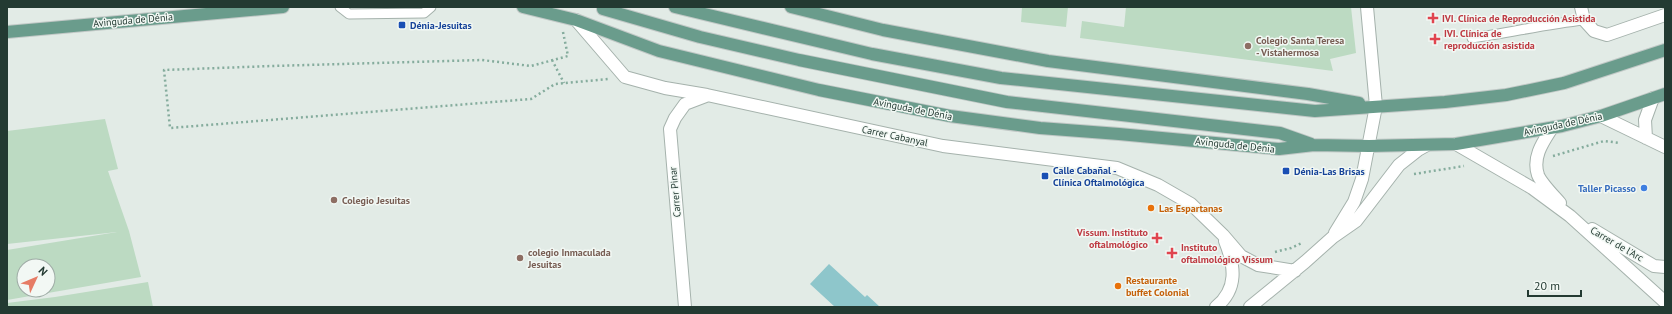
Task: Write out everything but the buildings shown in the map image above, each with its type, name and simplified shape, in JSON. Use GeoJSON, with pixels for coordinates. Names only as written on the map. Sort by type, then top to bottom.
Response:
{"type":"FeatureCollection","features":[{"type":"Feature","properties":{"kind":"main road","name":"Avinguda de Dénia"},"geometry":{"type":"LineString","coordinates":[[7,32],[283,7]]}},
{"type":"Feature","properties":{"kind":"main road","name":"Avinguda de Dénia"},"geometry":{"type":"LineString","coordinates":[[523,7],[576,20],[659,51],[819,90],[950,116],[1040,128],[1119,134],[1280,150],[1314,145],[1369,146],[1456,144],[1552,128],[1601,116],[1659,96]]}},
{"type":"Feature","properties":{"kind":"main road"},"geometry":{"type":"LineString","coordinates":[[675,7],[872,54],[1001,78],[1315,111],[1445,102],[1506,95],[1564,83],[1665,50]]}},
{"type":"Feature","properties":{"kind":"main road"},"geometry":{"type":"LineString","coordinates":[[791,7],[883,30],[1048,61],[1308,94],[1376,106]]}},
{"type":"Feature","properties":{"kind":"main road","name":"Avinguda de Dénia"},"geometry":{"type":"LineString","coordinates":[[603,9],[700,37],[799,60],[1000,101],[1117,116],[1280,133],[1314,145]]}},
{"type":"Feature","properties":{"kind":"street"},"geometry":{"type":"LineString","coordinates":[[1333,237],[1354,202],[1362,179],[1376,106],[1367,7]]}},
{"type":"Feature","properties":{"kind":"street"},"geometry":{"type":"LineString","coordinates":[[1581,7],[1584,20],[1594,31],[1607,35],[1665,15]]}},
{"type":"Feature","properties":{"kind":"street"},"geometry":{"type":"LineString","coordinates":[[576,20],[625,77]]}},
{"type":"Feature","properties":{"kind":"street","name":"Carrer Cabanyal"},"geometry":{"type":"LineString","coordinates":[[625,77],[665,88],[707,95],[943,146],[1117,168],[1158,185],[1191,204],[1223,235],[1241,256],[1258,266],[1295,271]]}},
{"type":"Feature","properties":{"kind":"street","name":"Carrer Pinar"},"geometry":{"type":"LineString","coordinates":[[685,307],[670,129],[675,118],[685,104],[707,95]]}},
{"type":"Feature","properties":{"kind":"street"},"geometry":{"type":"LineString","coordinates":[[1646,138],[1645,120],[1659,96]]}},
{"type":"Feature","properties":{"kind":"street"},"geometry":{"type":"LineString","coordinates":[[1601,116],[1665,147]]}},
{"type":"Feature","properties":{"kind":"street"},"geometry":{"type":"LineString","coordinates":[[1552,128],[1539,149],[1536,162],[1538,176],[1570,216]]}},
{"type":"Feature","properties":{"kind":"street"},"geometry":{"type":"LineString","coordinates":[[1456,144],[1532,188],[1570,216],[1665,302]]}},
{"type":"Feature","properties":{"kind":"street"},"geometry":{"type":"LineString","coordinates":[[1250,307],[1295,271],[1333,237],[1356,221],[1399,165],[1427,145]]}},
{"type":"Feature","properties":{"kind":"street","name":"Carrer de l'Arc"},"geometry":{"type":"LineString","coordinates":[[1570,216],[1654,266],[1665,267]]}},
{"type":"Feature","properties":{"kind":"street"},"geometry":{"type":"LineString","coordinates":[[1216,307],[1229,294],[1232,285],[1230,254],[1223,235]]}},
{"type":"Feature","properties":{"kind":"lane"},"geometry":{"type":"LineString","coordinates":[[340,7],[349,14],[424,13],[431,7]]}},
{"type":"Feature","properties":{"kind":"lane"},"geometry":{"type":"LineString","coordinates":[[1472,38],[1507,34],[1545,25],[1584,20]]}},
{"type":"Feature","properties":{"kind":"path"},"geometry":{"type":"LineString","coordinates":[[559,29],[564,32],[568,56],[531,66],[474,61],[164,70],[170,128],[531,99],[555,84],[625,77]]}},
{"type":"Feature","properties":{"kind":"path"},"geometry":{"type":"LineString","coordinates":[[552,60],[564,83]]}},
{"type":"Feature","properties":{"kind":"path"},"geometry":{"type":"LineString","coordinates":[[1536,162],[1557,154],[1604,142],[1636,143],[1646,138]]}},
{"type":"Feature","properties":{"kind":"path"},"geometry":{"type":"LineString","coordinates":[[1409,179],[1413,174],[1430,170],[1471,166]]}},
{"type":"Feature","properties":{"kind":"path"},"geometry":{"type":"LineString","coordinates":[[1269,251],[1276,252],[1302,243],[1313,255]]}},
{"type":"Feature","properties":{"kind":"green space"},"geometry":{"type":"Polygon","coordinates":[[[1022,7],[1068,7],[1066,27],[1021,22],[1022,7]]]}},
{"type":"Feature","properties":{"kind":"green space","name":"Colegio Santa Teresa - Vistahermosa"},"geometry":{"type":"Polygon","coordinates":[[[1126,7],[1351,7],[1356,53],[1330,59],[1333,71],[1080,38],[1082,21],[1124,27],[1126,7]]]}},
{"type":"Feature","properties":{"kind":"green space"},"geometry":{"type":"Polygon","coordinates":[[[105,119],[118,169],[108,171],[129,231],[141,277],[56,292],[56,258],[16,258],[16,298],[19,298],[7,300],[7,250],[117,232],[7,244],[7,131],[105,119]]]}},
{"type":"Feature","properties":{"kind":"green space"},"geometry":{"type":"Polygon","coordinates":[[[148,282],[153,307],[7,307],[7,303],[148,282]]]}},
{"type":"Feature","properties":{"kind":"water"},"geometry":{"type":"Polygon","coordinates":[[[829,264],[865,297],[867,295],[880,307],[835,307],[810,284],[829,264]]]}},
{"type":"Feature","properties":{"kind":"place","name":"IVI. Clínica de Reproducción Asistida"},"geometry":{"type":"Point","coordinates":[1433,18]}},
{"type":"Feature","properties":{"kind":"place","name":"Dénia-Jesuitas"},"geometry":{"type":"Point","coordinates":[402,25]}},
{"type":"Feature","properties":{"kind":"place","name":"IVI. Clínica de reproducción asistida"},"geometry":{"type":"Point","coordinates":[1435,39]}},
{"type":"Feature","properties":{"kind":"place","name":"Colegio Santa Teresa - Vistahermosa"},"geometry":{"type":"Point","coordinates":[1248,46]}},
{"type":"Feature","properties":{"kind":"place","name":"Dénia-Las Brisas"},"geometry":{"type":"Point","coordinates":[1286,171]}},
{"type":"Feature","properties":{"kind":"place","name":"Calle Cabañal - Clínica Oftalmológica"},"geometry":{"type":"Point","coordinates":[1045,176]}},
{"type":"Feature","properties":{"kind":"place","name":"Taller Picasso"},"geometry":{"type":"Point","coordinates":[1644,188]}},
{"type":"Feature","properties":{"kind":"place","name":"Colegio Jesuitas"},"geometry":{"type":"Point","coordinates":[334,200]}},
{"type":"Feature","properties":{"kind":"place","name":"Las Espartanas"},"geometry":{"type":"Point","coordinates":[1151,208]}},
{"type":"Feature","properties":{"kind":"place","name":"Vissum. Instituto oftalmológico"},"geometry":{"type":"Point","coordinates":[1157,238]}},
{"type":"Feature","properties":{"kind":"place","name":"Instituto oftalmológico Vissum"},"geometry":{"type":"Point","coordinates":[1172,253]}},
{"type":"Feature","properties":{"kind":"place","name":"colegio Inmaculada Jesuitas"},"geometry":{"type":"Point","coordinates":[520,258]}},
{"type":"Feature","properties":{"kind":"place","name":"Restaurante buffet Colonial"},"geometry":{"type":"Point","coordinates":[1118,286]}}]}
